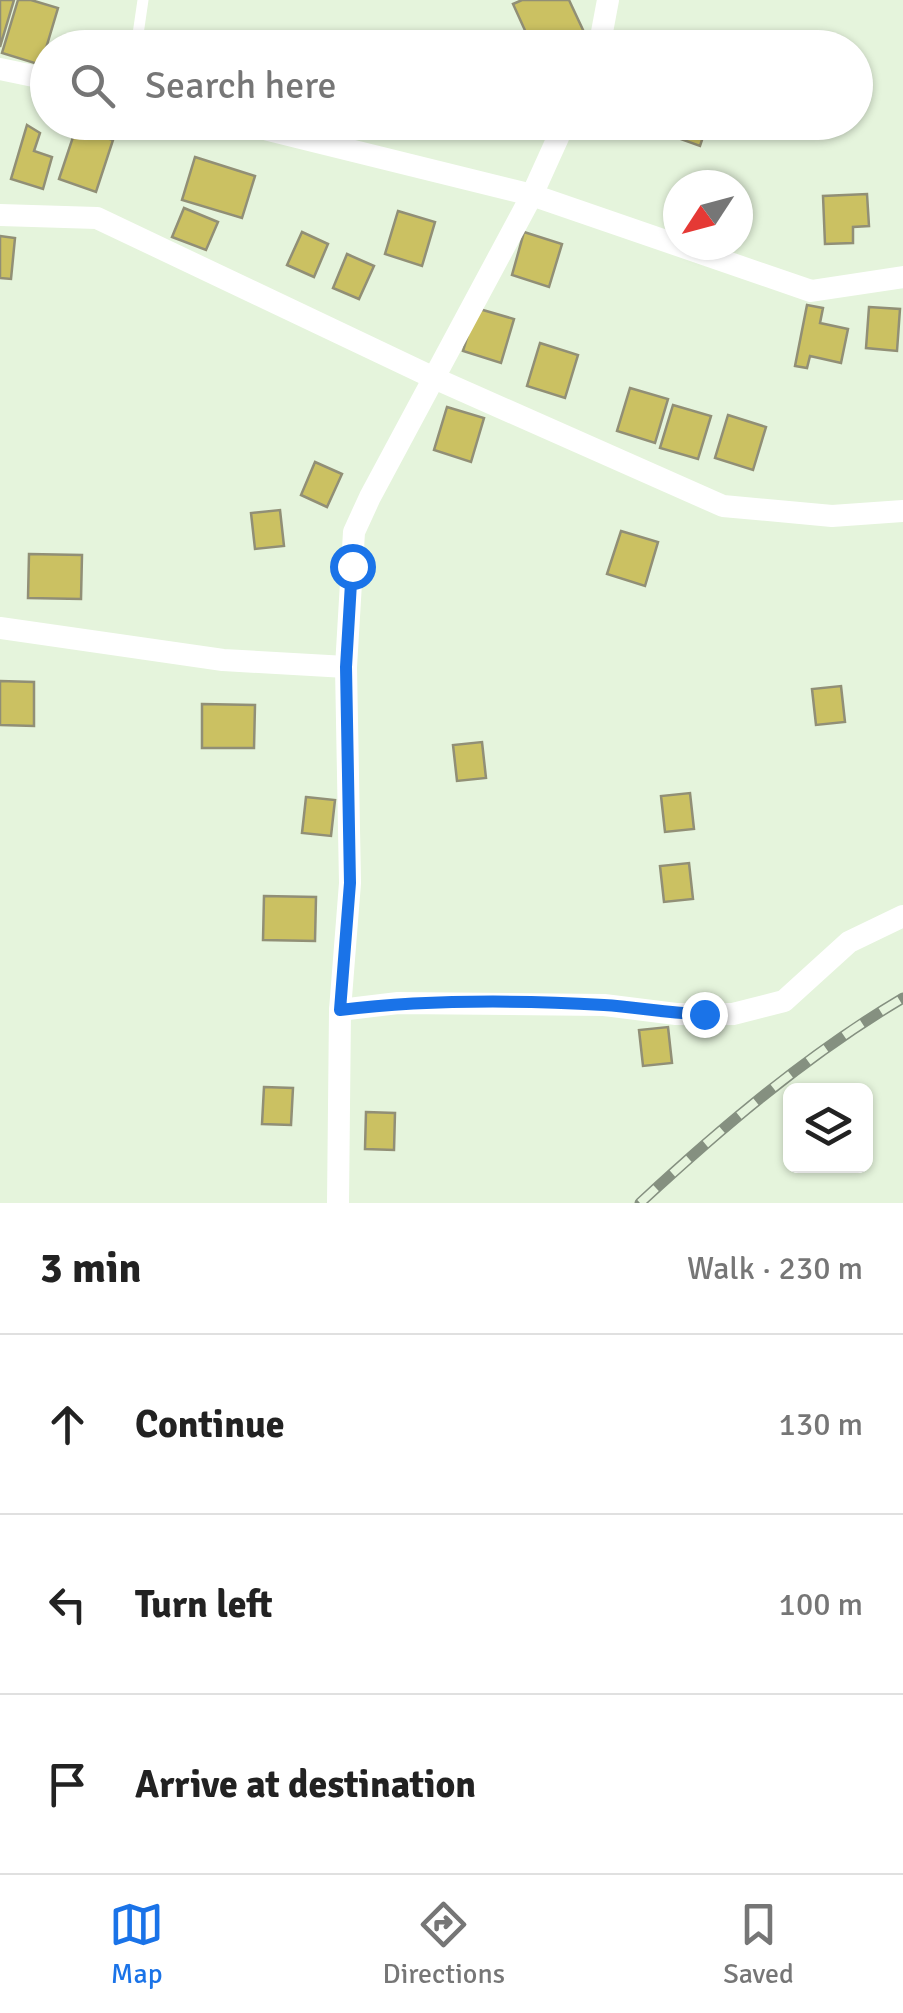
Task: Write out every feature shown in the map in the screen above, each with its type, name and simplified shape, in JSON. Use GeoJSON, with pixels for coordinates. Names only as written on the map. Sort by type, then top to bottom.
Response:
{"type":"FeatureCollection","features":[{"type":"Feature","properties":{"kind":"street"},"geometry":{"type":"LineString","coordinates":[[602,30],[608,0]]}},
{"type":"Feature","properties":{"kind":"street"},"geometry":{"type":"LineString","coordinates":[[0,69],[30,75]]}},
{"type":"Feature","properties":{"kind":"street"},"geometry":{"type":"LineString","coordinates":[[309,140],[532,195],[811,291],[903,277]]}},
{"type":"Feature","properties":{"kind":"street"},"geometry":{"type":"LineString","coordinates":[[338,1203],[340,1010],[350,883],[346,667],[354,532],[532,195],[557,140]]}},
{"type":"Feature","properties":{"kind":"street"},"geometry":{"type":"LineString","coordinates":[[0,214],[96,218],[434,378],[723,506],[832,516],[903,511]]}},
{"type":"Feature","properties":{"kind":"street"},"geometry":{"type":"LineString","coordinates":[[0,628],[224,660],[346,667]]}},
{"type":"Feature","properties":{"kind":"street"},"geometry":{"type":"LineString","coordinates":[[340,1010],[398,1003],[585,1005],[676,1014],[733,1014],[784,1000],[849,942],[903,916]]}},
{"type":"Feature","properties":{"kind":"lane"},"geometry":{"type":"LineString","coordinates":[[139,30],[143,0]]}},
{"type":"Feature","properties":{"kind":"building"},"geometry":{"type":"Polygon","coordinates":[[[0,0],[14,0],[0,47],[0,0]]]}},
{"type":"Feature","properties":{"kind":"building"},"geometry":{"type":"Polygon","coordinates":[[[18,0],[58,8],[51,30],[30,30],[30,62],[2,53],[18,0]]]}},
{"type":"Feature","properties":{"kind":"building"},"geometry":{"type":"Polygon","coordinates":[[[522,0],[569,0],[583,30],[525,30],[513,4],[522,0]]]}},
{"type":"Feature","properties":{"kind":"building"},"geometry":{"type":"Polygon","coordinates":[[[27,125],[30,140],[38,140],[34,151],[52,157],[43,189],[11,179],[27,125]]]}},
{"type":"Feature","properties":{"kind":"building"},"geometry":{"type":"Polygon","coordinates":[[[72,140],[113,140],[96,192],[59,179],[72,140]]]}},
{"type":"Feature","properties":{"kind":"building"},"geometry":{"type":"Polygon","coordinates":[[[195,157],[255,176],[242,218],[182,200],[195,157]]]}},
{"type":"Feature","properties":{"kind":"building"},"geometry":{"type":"Polygon","coordinates":[[[867,194],[869,226],[853,227],[853,243],[825,244],[823,196],[867,194]]]}},
{"type":"Feature","properties":{"kind":"building"},"geometry":{"type":"Polygon","coordinates":[[[184,208],[218,222],[206,250],[172,237],[184,208]]]}},
{"type":"Feature","properties":{"kind":"building"},"geometry":{"type":"Polygon","coordinates":[[[398,211],[435,222],[422,266],[385,254],[398,211]]]}},
{"type":"Feature","properties":{"kind":"building"},"geometry":{"type":"Polygon","coordinates":[[[302,232],[328,244],[314,277],[287,265],[302,232]]]}},
{"type":"Feature","properties":{"kind":"building"},"geometry":{"type":"Polygon","coordinates":[[[524,232],[562,244],[549,287],[512,275],[524,232]]]}},
{"type":"Feature","properties":{"kind":"building"},"geometry":{"type":"Polygon","coordinates":[[[0,236],[15,238],[11,279],[0,278],[0,236]]]}},
{"type":"Feature","properties":{"kind":"building"},"geometry":{"type":"Polygon","coordinates":[[[347,254],[374,266],[359,299],[333,288],[347,254]]]}},
{"type":"Feature","properties":{"kind":"building"},"geometry":{"type":"Polygon","coordinates":[[[807,305],[823,308],[820,323],[848,329],[841,363],[810,356],[807,368],[795,366],[807,305]]]}},
{"type":"Feature","properties":{"kind":"building"},"geometry":{"type":"Polygon","coordinates":[[[869,307],[900,309],[897,351],[866,348],[869,307]]]}},
{"type":"Feature","properties":{"kind":"building"},"geometry":{"type":"Polygon","coordinates":[[[476,308],[514,319],[501,363],[463,351],[476,308]]]}},
{"type":"Feature","properties":{"kind":"building"},"geometry":{"type":"Polygon","coordinates":[[[540,343],[578,355],[565,398],[527,386],[540,343]]]}},
{"type":"Feature","properties":{"kind":"building"},"geometry":{"type":"Polygon","coordinates":[[[630,388],[668,399],[655,443],[617,431],[630,388]]]}},
{"type":"Feature","properties":{"kind":"building"},"geometry":{"type":"Polygon","coordinates":[[[673,405],[711,416],[698,459],[660,448],[673,405]]]}},
{"type":"Feature","properties":{"kind":"building"},"geometry":{"type":"Polygon","coordinates":[[[447,407],[484,418],[471,462],[434,450],[447,407]]]}},
{"type":"Feature","properties":{"kind":"building"},"geometry":{"type":"Polygon","coordinates":[[[728,415],[766,427],[753,470],[715,458],[728,415]]]}},
{"type":"Feature","properties":{"kind":"building"},"geometry":{"type":"Polygon","coordinates":[[[315,462],[342,474],[327,507],[301,495],[315,462]]]}},
{"type":"Feature","properties":{"kind":"building"},"geometry":{"type":"Polygon","coordinates":[[[280,510],[284,546],[255,549],[251,513],[280,510]]]}},
{"type":"Feature","properties":{"kind":"building"},"geometry":{"type":"Polygon","coordinates":[[[621,531],[658,542],[645,586],[607,574],[621,531]]]}},
{"type":"Feature","properties":{"kind":"building"},"geometry":{"type":"Polygon","coordinates":[[[29,554],[82,555],[81,599],[28,598],[29,554]]]}},
{"type":"Feature","properties":{"kind":"building"},"geometry":{"type":"Polygon","coordinates":[[[0,681],[34,682],[34,726],[0,725],[0,681]]]}},
{"type":"Feature","properties":{"kind":"building"},"geometry":{"type":"Polygon","coordinates":[[[841,686],[845,722],[816,725],[812,689],[841,686]]]}},
{"type":"Feature","properties":{"kind":"building"},"geometry":{"type":"Polygon","coordinates":[[[202,704],[255,705],[254,748],[202,748],[202,704]]]}},
{"type":"Feature","properties":{"kind":"building"},"geometry":{"type":"Polygon","coordinates":[[[482,742],[486,778],[457,781],[453,745],[482,742]]]}},
{"type":"Feature","properties":{"kind":"building"},"geometry":{"type":"Polygon","coordinates":[[[690,793],[694,829],[665,832],[661,796],[690,793]]]}},
{"type":"Feature","properties":{"kind":"building"},"geometry":{"type":"Polygon","coordinates":[[[306,797],[335,800],[331,836],[302,833],[306,797]]]}},
{"type":"Feature","properties":{"kind":"building"},"geometry":{"type":"Polygon","coordinates":[[[689,863],[693,899],[664,902],[660,866],[689,863]]]}},
{"type":"Feature","properties":{"kind":"building"},"geometry":{"type":"Polygon","coordinates":[[[264,896],[316,897],[315,941],[263,940],[264,896]]]}},
{"type":"Feature","properties":{"kind":"building"},"geometry":{"type":"Polygon","coordinates":[[[668,1027],[672,1063],[643,1066],[639,1030],[668,1027]]]}},
{"type":"Feature","properties":{"kind":"building"},"geometry":{"type":"Polygon","coordinates":[[[264,1087],[293,1088],[291,1125],[262,1124],[264,1087]]]}},
{"type":"Feature","properties":{"kind":"building"},"geometry":{"type":"Polygon","coordinates":[[[366,1112],[395,1113],[394,1150],[365,1149],[366,1112]]]}},
{"type":"Feature","properties":{"kind":"railway"},"geometry":{"type":"LineString","coordinates":[[640,1203],[766,1093],[903,998]]}},
{"type":"Feature","properties":{"kind":"route"},"geometry":{"type":"LineString","coordinates":[[352,566],[346,667],[350,883],[340,1010],[398,1003],[604,1005],[704,1014]]}}]}
